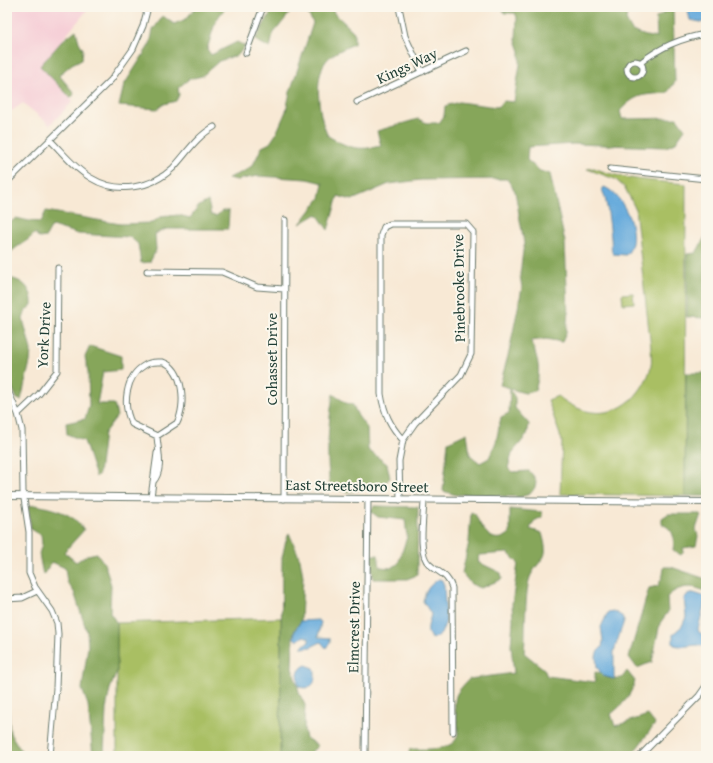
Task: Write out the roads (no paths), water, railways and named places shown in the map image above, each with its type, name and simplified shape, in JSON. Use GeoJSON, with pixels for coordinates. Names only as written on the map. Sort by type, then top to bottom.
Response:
{"type":"FeatureCollection","features":[{"type":"Feature","properties":{"kind":"main road","name":"East Streetsboro Street"},"geometry":{"type":"LineString","coordinates":[[7,496],[706,502]]}},
{"type":"Feature","properties":{"kind":"street"},"geometry":{"type":"LineString","coordinates":[[7,182],[111,80],[122,66],[139,36],[148,7]]}},
{"type":"Feature","properties":{"kind":"street"},"geometry":{"type":"LineString","coordinates":[[246,53],[263,7]]}},
{"type":"Feature","properties":{"kind":"street"},"geometry":{"type":"LineString","coordinates":[[399,7],[405,36],[422,72]]}},
{"type":"Feature","properties":{"kind":"street"},"geometry":{"type":"LineString","coordinates":[[640,63],[669,44],[689,37],[706,34]]}},
{"type":"Feature","properties":{"kind":"street","name":"Kings Way"},"geometry":{"type":"LineString","coordinates":[[357,102],[466,51]]}},
{"type":"Feature","properties":{"kind":"street"},"geometry":{"type":"LineString","coordinates":[[50,140],[80,171],[91,178],[113,187],[127,188],[143,185],[164,175],[202,135],[214,127]]}},
{"type":"Feature","properties":{"kind":"street"},"geometry":{"type":"LineString","coordinates":[[610,169],[706,179]]}},
{"type":"Feature","properties":{"kind":"street","name":"Cohasset Drive"},"geometry":{"type":"LineString","coordinates":[[284,499],[285,220]]}},
{"type":"Feature","properties":{"kind":"street","name":"Pinebrooke Drive"},"geometry":{"type":"LineString","coordinates":[[400,500],[399,461],[403,440],[415,423],[461,375],[471,354],[473,232],[471,227],[466,224],[390,224],[382,230],[381,394],[389,423],[403,440]]}},
{"type":"Feature","properties":{"kind":"street","name":"York Drive"},"geometry":{"type":"LineString","coordinates":[[18,414],[39,394],[57,371],[58,268]]}},
{"type":"Feature","properties":{"kind":"street"},"geometry":{"type":"LineString","coordinates":[[147,271],[222,272],[257,287],[284,289]]}},
{"type":"Feature","properties":{"kind":"street"},"geometry":{"type":"LineString","coordinates":[[163,362],[170,365],[174,370],[181,391],[182,404],[177,423],[157,436],[132,424],[127,407],[126,395],[129,386],[143,366],[150,363],[163,362]]}},
{"type":"Feature","properties":{"kind":"street"},"geometry":{"type":"LineString","coordinates":[[7,388],[18,414],[22,436],[24,496],[29,532],[29,573],[37,591],[52,611],[57,623],[56,687],[50,756]]}},
{"type":"Feature","properties":{"kind":"street"},"geometry":{"type":"LineString","coordinates":[[151,497],[153,482],[160,469],[157,451],[157,436]]}},
{"type":"Feature","properties":{"kind":"street","name":"Elmcrest Drive"},"geometry":{"type":"LineString","coordinates":[[364,756],[368,499]]}},
{"type":"Feature","properties":{"kind":"street"},"geometry":{"type":"LineString","coordinates":[[424,500],[423,552],[428,564],[439,570],[448,579],[452,588],[453,732]]}},
{"type":"Feature","properties":{"kind":"street"},"geometry":{"type":"LineString","coordinates":[[7,600],[22,598],[37,591]]}},
{"type":"Feature","properties":{"kind":"street"},"geometry":{"type":"LineString","coordinates":[[640,756],[704,692],[706,686]]}},
{"type":"Feature","properties":{"kind":"water"},"geometry":{"type":"Polygon","coordinates":[[[687,7],[706,7],[706,23],[690,20],[687,7]]]}},
{"type":"Feature","properties":{"kind":"water"},"geometry":{"type":"Polygon","coordinates":[[[604,187],[618,198],[629,217],[633,238],[631,247],[626,255],[613,254],[612,252],[608,213],[602,190],[604,187]]]}},
{"type":"Feature","properties":{"kind":"water"},"geometry":{"type":"Polygon","coordinates":[[[439,579],[442,580],[444,585],[446,621],[441,634],[433,639],[428,634],[431,614],[423,601],[428,588],[439,579]]]}},
{"type":"Feature","properties":{"kind":"water"},"geometry":{"type":"Polygon","coordinates":[[[694,593],[706,597],[698,629],[699,632],[706,637],[706,647],[698,645],[674,645],[673,634],[682,626],[686,617],[684,598],[687,595],[694,593]]]}},
{"type":"Feature","properties":{"kind":"water"},"geometry":{"type":"Polygon","coordinates":[[[613,611],[622,616],[624,621],[614,651],[614,679],[603,676],[597,667],[596,657],[597,652],[602,647],[603,641],[601,627],[608,612],[613,611]]]}},
{"type":"Feature","properties":{"kind":"water"},"geometry":{"type":"Polygon","coordinates":[[[318,620],[321,622],[318,637],[330,638],[330,643],[326,648],[321,642],[311,647],[302,648],[302,646],[309,642],[309,638],[304,636],[297,641],[294,638],[295,630],[301,621],[318,620]]]}},
{"type":"Feature","properties":{"kind":"water"},"geometry":{"type":"Polygon","coordinates":[[[306,665],[314,668],[315,680],[311,686],[304,688],[299,687],[298,674],[299,671],[306,665]]]}}]}
